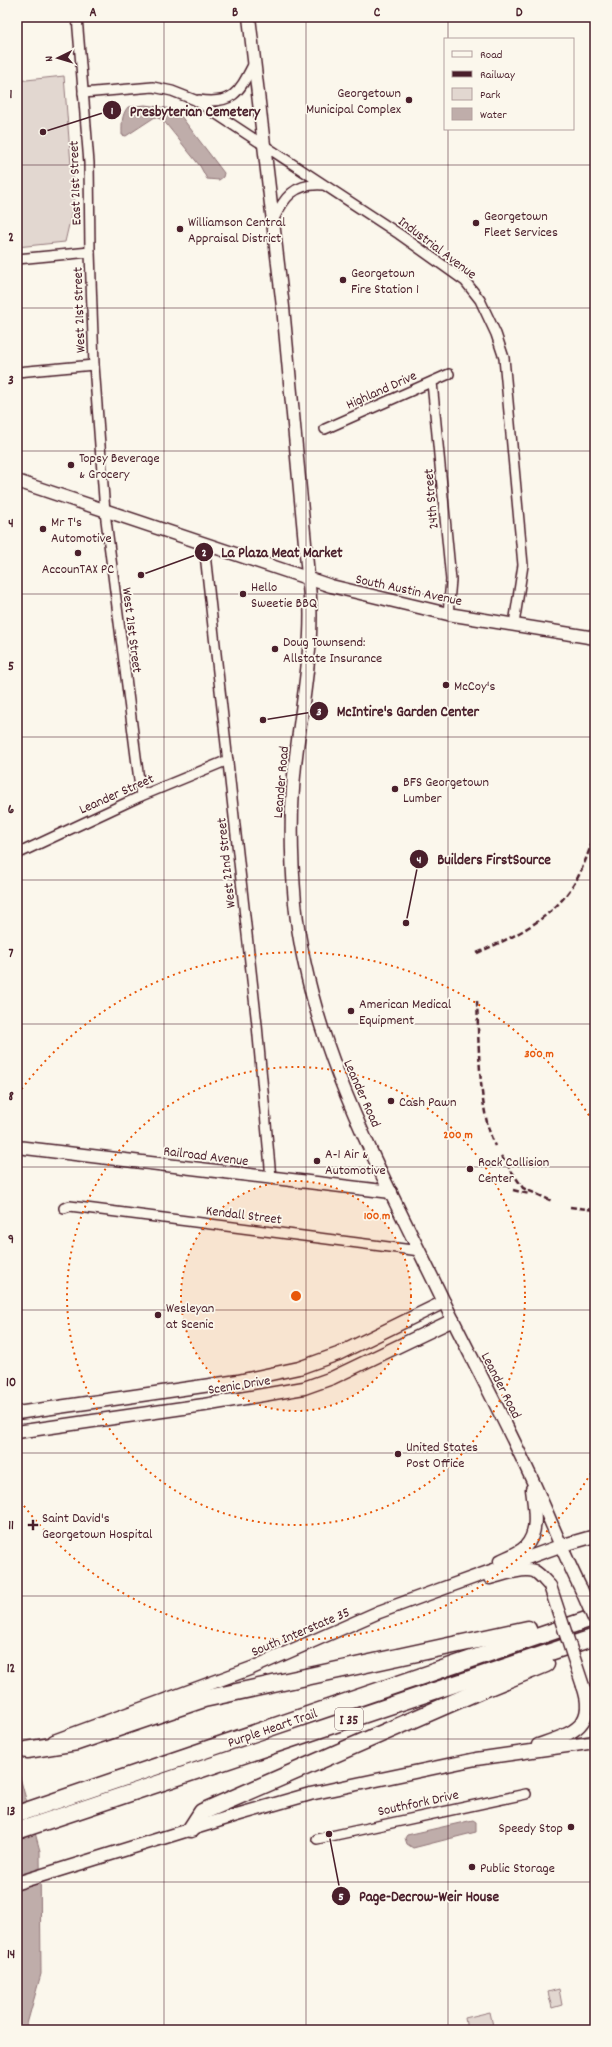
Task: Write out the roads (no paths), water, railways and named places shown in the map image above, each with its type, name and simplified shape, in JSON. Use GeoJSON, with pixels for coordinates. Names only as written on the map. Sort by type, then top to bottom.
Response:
{"type":"FeatureCollection","features":[{"type":"Feature","properties":{"kind":"highway","name":"Purple Heart Trail"},"geometry":{"type":"LineString","coordinates":[[17,1814],[595,1617]]}},
{"type":"Feature","properties":{"kind":"highway"},"geometry":{"type":"LineString","coordinates":[[22,1752],[77,1742],[176,1707],[239,1691],[532,1628],[549,1633]]}},
{"type":"Feature","properties":{"kind":"highway","name":"Purple Heart Trail"},"geometry":{"type":"LineString","coordinates":[[17,1831],[595,1637]]}},
{"type":"Feature","properties":{"kind":"highway"},"geometry":{"type":"LineString","coordinates":[[191,1829],[202,1812],[479,1691],[595,1645]]}},
{"type":"Feature","properties":{"kind":"main road","name":"Leander Road"},"geometry":{"type":"LineString","coordinates":[[249,17],[253,65],[273,222],[309,580],[312,631],[295,768],[292,807],[292,859],[295,905],[303,954],[313,1000],[329,1052],[346,1094],[391,1192],[531,1478],[560,1546],[595,1621]]}},
{"type":"Feature","properties":{"kind":"main road","name":"South Austin Avenue"},"geometry":{"type":"LineString","coordinates":[[17,481],[309,580],[448,614],[595,638]]}},
{"type":"Feature","properties":{"kind":"main road","name":"Railroad Avenue"},"geometry":{"type":"LineString","coordinates":[[17,1147],[391,1192]]}},
{"type":"Feature","properties":{"kind":"main road","name":"Scenic Drive"},"geometry":{"type":"LineString","coordinates":[[17,1413],[215,1383],[299,1368],[338,1354],[444,1302]]}},
{"type":"Feature","properties":{"kind":"main road","name":"Scenic Drive"},"geometry":{"type":"LineString","coordinates":[[17,1432],[218,1403],[304,1388],[332,1378],[453,1320]]}},
{"type":"Feature","properties":{"kind":"main road"},"geometry":{"type":"LineString","coordinates":[[299,1368],[304,1388]]}},
{"type":"Feature","properties":{"kind":"main road"},"geometry":{"type":"LineString","coordinates":[[215,1383],[218,1403]]}},
{"type":"Feature","properties":{"kind":"main road"},"geometry":{"type":"LineString","coordinates":[[90,1402],[92,1421]]}},
{"type":"Feature","properties":{"kind":"main road"},"geometry":{"type":"LineString","coordinates":[[447,1587],[525,1547],[533,1536],[535,1519],[531,1478]]}},
{"type":"Feature","properties":{"kind":"main road","name":"South Interstate 35"},"geometry":{"type":"LineString","coordinates":[[22,1752],[252,1668],[380,1612],[560,1546],[595,1536]]}},
{"type":"Feature","properties":{"kind":"main road"},"geometry":{"type":"LineString","coordinates":[[447,1587],[522,1571],[532,1571],[539,1574],[550,1586],[584,1686],[589,1706],[583,1722],[570,1734],[502,1756]]}},
{"type":"Feature","properties":{"kind":"main road"},"geometry":{"type":"LineString","coordinates":[[17,1883],[310,1794],[476,1759],[595,1742]]}},
{"type":"Feature","properties":{"kind":"street","name":"East 21st Street"},"geometry":{"type":"LineString","coordinates":[[77,17],[89,163],[90,252]]}},
{"type":"Feature","properties":{"kind":"street"},"geometry":{"type":"LineString","coordinates":[[195,100],[209,102],[225,100],[234,96],[241,89],[253,65]]}},
{"type":"Feature","properties":{"kind":"street","name":"Industrial Avenue"},"geometry":{"type":"LineString","coordinates":[[84,93],[153,87],[172,91],[195,100],[409,241],[465,281],[480,300],[496,334],[504,358],[523,565],[514,624]]}},
{"type":"Feature","properties":{"kind":"street"},"geometry":{"type":"LineString","coordinates":[[273,222],[280,204],[295,190],[313,184],[324,185]]}},
{"type":"Feature","properties":{"kind":"street"},"geometry":{"type":"LineString","coordinates":[[17,259],[90,252]]}},
{"type":"Feature","properties":{"kind":"street","name":"West 21st Street"},"geometry":{"type":"LineString","coordinates":[[90,252],[94,365],[105,512],[141,796]]}},
{"type":"Feature","properties":{"kind":"street"},"geometry":{"type":"LineString","coordinates":[[17,372],[94,365]]}},
{"type":"Feature","properties":{"kind":"street","name":"Highland Drive"},"geometry":{"type":"LineString","coordinates":[[324,429],[449,374]]}},
{"type":"Feature","properties":{"kind":"street","name":"24th Street"},"geometry":{"type":"LineString","coordinates":[[432,382],[451,580],[448,614]]}},
{"type":"Feature","properties":{"kind":"street","name":"West 22nd Street"},"geometry":{"type":"LineString","coordinates":[[204,545],[257,1025],[271,1178]]}},
{"type":"Feature","properties":{"kind":"street","name":"Leander Street"},"geometry":{"type":"LineString","coordinates":[[17,854],[141,796],[228,760]]}},
{"type":"Feature","properties":{"kind":"street","name":"Kendall Street"},"geometry":{"type":"LineString","coordinates":[[64,1208],[70,1206],[420,1251]]}},
{"type":"Feature","properties":{"kind":"street","name":"Southfork Drive"},"geometry":{"type":"LineString","coordinates":[[317,1838],[526,1794]]}},
{"type":"Feature","properties":{"kind":"water"},"geometry":{"type":"Polygon","coordinates":[[[145,105],[177,111],[224,173],[223,177],[219,180],[207,179],[200,166],[163,120],[155,117],[126,136],[122,135],[123,117],[128,107],[145,105]]]}},
{"type":"Feature","properties":{"kind":"water"},"geometry":{"type":"Polygon","coordinates":[[[17,1766],[40,1851],[41,1974],[24,2030],[17,2030],[17,1766]]]}},
{"type":"Feature","properties":{"kind":"water"},"geometry":{"type":"Polygon","coordinates":[[[473,1820],[476,1822],[476,1832],[413,1848],[407,1844],[405,1838],[407,1835],[473,1820]]]}},
{"type":"Feature","properties":{"kind":"railway"},"geometry":{"type":"LineString","coordinates":[[477,953],[521,932],[534,924],[559,903],[578,877],[595,834]]}},
{"type":"Feature","properties":{"kind":"railway"},"geometry":{"type":"LineString","coordinates":[[477,1001],[482,1095],[489,1131],[495,1146]]}},
{"type":"Feature","properties":{"kind":"railway"},"geometry":{"type":"LineString","coordinates":[[501,1156],[523,1188],[552,1201]]}},
{"type":"Feature","properties":{"kind":"railway"},"geometry":{"type":"LineString","coordinates":[[513,1190],[529,1194]]}},
{"type":"Feature","properties":{"kind":"railway"},"geometry":{"type":"LineString","coordinates":[[570,1207],[595,1210]]}},
{"type":"Feature","properties":{"kind":"place","name":"Georgetown Municipal Complex"},"geometry":{"type":"Point","coordinates":[409,100]}},
{"type":"Feature","properties":{"kind":"place","name":"Presbyterian Cemetery"},"geometry":{"type":"Point","coordinates":[43,132]}},
{"type":"Feature","properties":{"kind":"place","name":"Georgetown Fleet Services"},"geometry":{"type":"Point","coordinates":[476,223]}},
{"type":"Feature","properties":{"kind":"place","name":"Williamson Central Appraisal District"},"geometry":{"type":"Point","coordinates":[180,229]}},
{"type":"Feature","properties":{"kind":"place","name":"Georgetown Fire Station 1"},"geometry":{"type":"Point","coordinates":[343,280]}},
{"type":"Feature","properties":{"kind":"place","name":"Topsy Beverage & Grocery"},"geometry":{"type":"Point","coordinates":[71,465]}},
{"type":"Feature","properties":{"kind":"place","name":"Mr T's Automotive"},"geometry":{"type":"Point","coordinates":[43,529]}},
{"type":"Feature","properties":{"kind":"place","name":"AccounTAX PC"},"geometry":{"type":"Point","coordinates":[78,553]}},
{"type":"Feature","properties":{"kind":"place","name":"La Plaza Meat Market"},"geometry":{"type":"Point","coordinates":[141,575]}},
{"type":"Feature","properties":{"kind":"place","name":"Hello Sweetie BBQ"},"geometry":{"type":"Point","coordinates":[243,594]}},
{"type":"Feature","properties":{"kind":"place","name":"Doug Townsend: Allstate Insurance"},"geometry":{"type":"Point","coordinates":[275,649]}},
{"type":"Feature","properties":{"kind":"place","name":"McCoy's"},"geometry":{"type":"Point","coordinates":[446,685]}},
{"type":"Feature","properties":{"kind":"place","name":"McIntire's Garden Center"},"geometry":{"type":"Point","coordinates":[263,720]}},
{"type":"Feature","properties":{"kind":"place","name":"BFS Georgetown Lumber"},"geometry":{"type":"Point","coordinates":[395,789]}},
{"type":"Feature","properties":{"kind":"place","name":"Builders FirstSource"},"geometry":{"type":"Point","coordinates":[406,923]}},
{"type":"Feature","properties":{"kind":"place","name":"American Medical Equipment"},"geometry":{"type":"Point","coordinates":[351,1011]}},
{"type":"Feature","properties":{"kind":"place","name":"Cash Pawn"},"geometry":{"type":"Point","coordinates":[391,1101]}},
{"type":"Feature","properties":{"kind":"place","name":"A-1 Air & Automotive"},"geometry":{"type":"Point","coordinates":[317,1161]}},
{"type":"Feature","properties":{"kind":"place","name":"Rock Collision Center"},"geometry":{"type":"Point","coordinates":[470,1169]}},
{"type":"Feature","properties":{"kind":"place","name":"Wesleyan at Scenic"},"geometry":{"type":"Point","coordinates":[158,1315]}},
{"type":"Feature","properties":{"kind":"place","name":"United States Post Office"},"geometry":{"type":"Point","coordinates":[398,1454]}},
{"type":"Feature","properties":{"kind":"place","name":"Saint David's Georgetown Hospital"},"geometry":{"type":"Point","coordinates":[33,1525]}},
{"type":"Feature","properties":{"kind":"place","name":"Speedy Stop"},"geometry":{"type":"Point","coordinates":[571,1827]}},
{"type":"Feature","properties":{"kind":"place","name":"Page-Decrow-Weir House"},"geometry":{"type":"Point","coordinates":[329,1834]}},
{"type":"Feature","properties":{"kind":"place","name":"Public Storage"},"geometry":{"type":"Point","coordinates":[472,1867]}}]}
